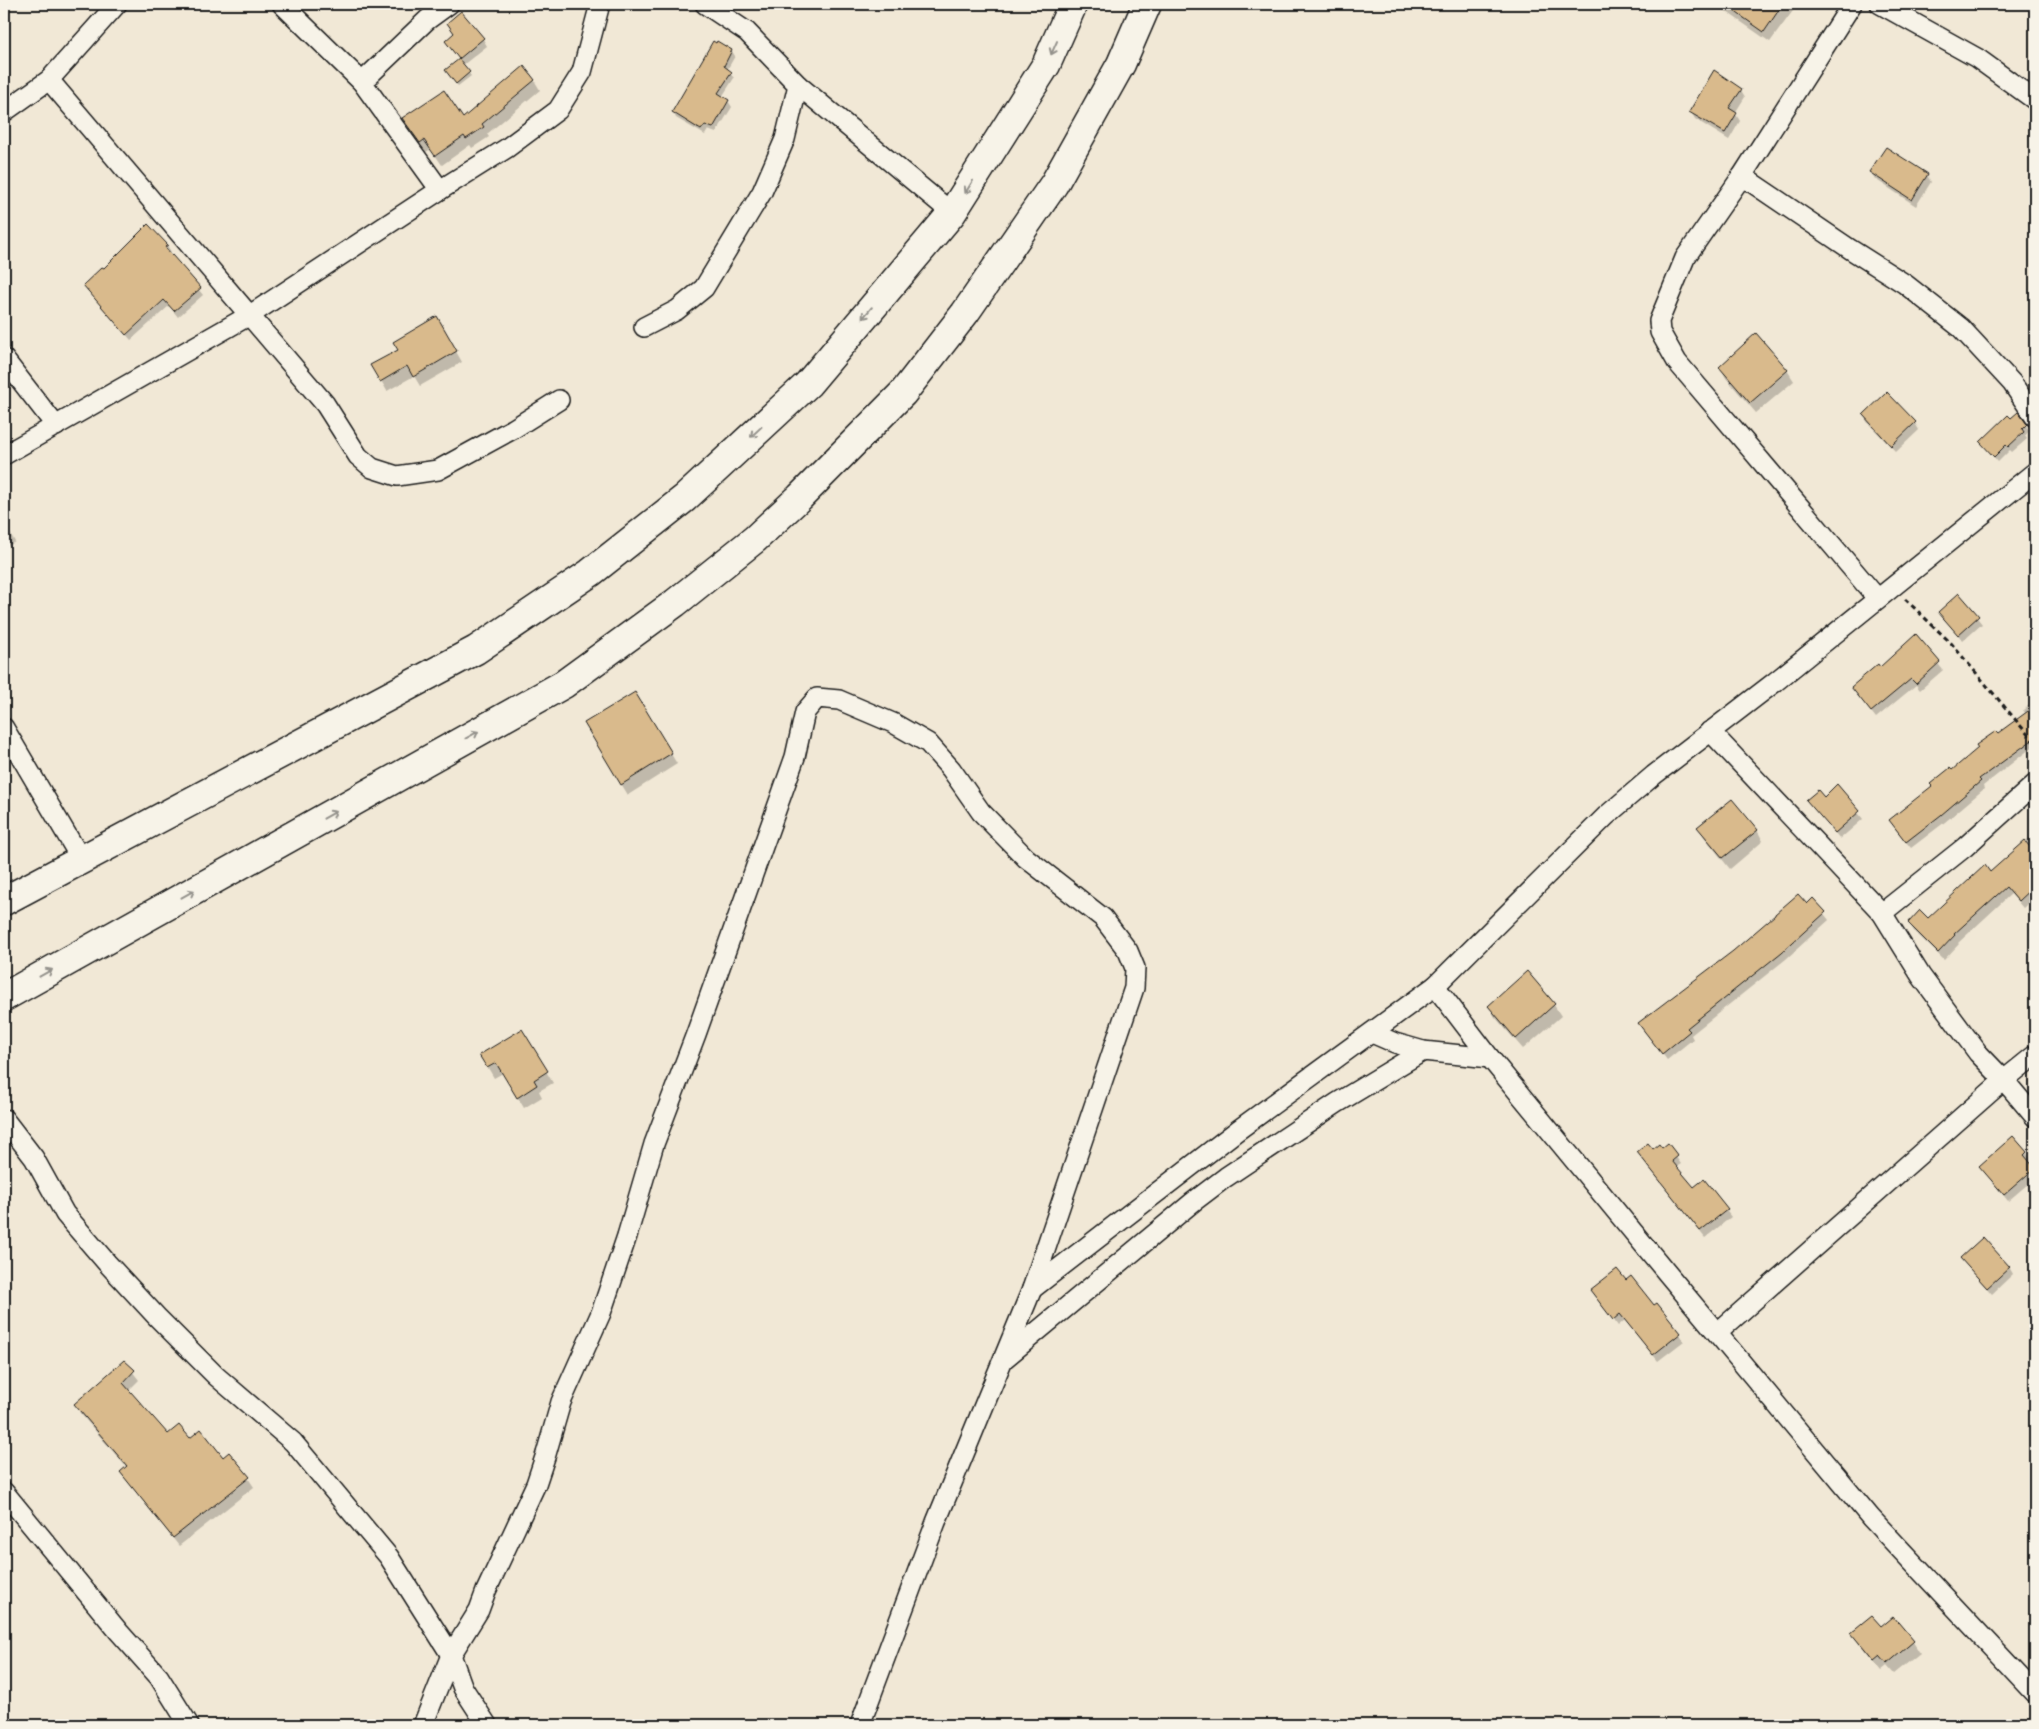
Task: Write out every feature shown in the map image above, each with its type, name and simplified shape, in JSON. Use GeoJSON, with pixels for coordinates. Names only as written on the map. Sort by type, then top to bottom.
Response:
{"type":"FeatureCollection","features":[{"type":"Feature","properties":{"kind":"highway"},"geometry":{"type":"LineString","coordinates":[[4,902],[476,650],[590,573],[685,498],[808,384],[952,213],[1046,65],[1073,4]]}},
{"type":"Feature","properties":{"kind":"highway"},"geometry":{"type":"LineString","coordinates":[[4,997],[564,684],[675,603],[754,539],[800,497],[903,393],[965,314],[1054,184],[1121,64],[1147,4]]}},
{"type":"Feature","properties":{"kind":"street"},"geometry":{"type":"LineString","coordinates":[[4,112],[49,80],[117,4]]}},
{"type":"Feature","properties":{"kind":"street"},"geometry":{"type":"LineString","coordinates":[[282,4],[362,82],[440,190]]}},
{"type":"Feature","properties":{"kind":"street"},"geometry":{"type":"LineString","coordinates":[[362,82],[427,20],[449,4]]}},
{"type":"Feature","properties":{"kind":"street"},"geometry":{"type":"LineString","coordinates":[[4,455],[250,315],[507,148],[558,110],[582,72],[600,4]]}},
{"type":"Feature","properties":{"kind":"street"},"geometry":{"type":"LineString","coordinates":[[705,4],[747,32],[798,85],[952,213]]}},
{"type":"Feature","properties":{"kind":"street"},"geometry":{"type":"LineString","coordinates":[[1852,4],[1742,176],[1685,258],[1659,321],[1660,332],[1677,362],[1884,592]]}},
{"type":"Feature","properties":{"kind":"street"},"geometry":{"type":"LineString","coordinates":[[1880,4],[1977,58],[2035,100]]}},
{"type":"Feature","properties":{"kind":"street"},"geometry":{"type":"LineString","coordinates":[[49,80],[325,404],[358,456],[372,468],[397,476],[438,470],[513,429],[559,400]]}},
{"type":"Feature","properties":{"kind":"street"},"geometry":{"type":"LineString","coordinates":[[644,327],[677,310],[704,288],[762,192],[785,139],[798,85]]}},
{"type":"Feature","properties":{"kind":"street"},"geometry":{"type":"LineString","coordinates":[[1742,176],[1905,284],[1961,328],[2012,383],[2035,417]]}},
{"type":"Feature","properties":{"kind":"street"},"geometry":{"type":"LineString","coordinates":[[4,359],[56,426]]}},
{"type":"Feature","properties":{"kind":"street"},"geometry":{"type":"LineString","coordinates":[[1032,1289],[1186,1170],[1434,986],[1606,816],[1654,775],[1775,682],[1884,592],[2035,472]]}},
{"type":"Feature","properties":{"kind":"street"},"geometry":{"type":"LineString","coordinates":[[423,1725],[451,1655],[479,1610],[536,1484],[561,1402],[601,1313],[627,1236],[654,1144],[696,1034],[795,757],[805,712],[816,698],[839,700],[893,723],[928,743],[951,769],[981,812],[1026,858],[1103,918],[1128,951],[1135,968],[1134,988],[1032,1289],[936,1522],[860,1725]]}},
{"type":"Feature","properties":{"kind":"street"},"geometry":{"type":"LineString","coordinates":[[4,728],[81,860]]}},
{"type":"Feature","properties":{"kind":"street"},"geometry":{"type":"LineString","coordinates":[[1710,732],[1882,913],[1921,976],[1978,1053],[2035,1117]]}},
{"type":"Feature","properties":{"kind":"street"},"geometry":{"type":"LineString","coordinates":[[1882,913],[1965,847],[2035,784]]}},
{"type":"Feature","properties":{"kind":"street"},"geometry":{"type":"LineString","coordinates":[[1434,986],[1490,1058],[1871,1518],[2034,1688]]}},
{"type":"Feature","properties":{"kind":"street"},"geometry":{"type":"LineString","coordinates":[[1372,1033],[1423,1051],[1490,1058]]}},
{"type":"Feature","properties":{"kind":"street"},"geometry":{"type":"LineString","coordinates":[[1002,1361],[1193,1202],[1226,1177],[1337,1103],[1423,1051]]}},
{"type":"Feature","properties":{"kind":"street"},"geometry":{"type":"LineString","coordinates":[[1717,1333],[2004,1080],[2035,1055]]}},
{"type":"Feature","properties":{"kind":"street"},"geometry":{"type":"LineString","coordinates":[[4,1120],[34,1158],[65,1214],[113,1270],[216,1376],[294,1442],[389,1557],[451,1655],[463,1688],[487,1725]]}},
{"type":"Feature","properties":{"kind":"street"},"geometry":{"type":"LineString","coordinates":[[1186,1170],[1193,1202]]}},
{"type":"Feature","properties":{"kind":"street"},"geometry":{"type":"LineString","coordinates":[[4,1492],[159,1677],[189,1725]]}},
{"type":"Feature","properties":{"kind":"path"},"geometry":{"type":"LineString","coordinates":[[1884,592],[1952,643],[2035,743]]}},
{"type":"Feature","properties":{"kind":"building"},"geometry":{"type":"Polygon","coordinates":[[[1724,4],[1783,4],[1764,32],[1724,4]]]}},
{"type":"Feature","properties":{"kind":"building"},"geometry":{"type":"Polygon","coordinates":[[[461,11],[484,38],[459,59],[445,41],[454,33],[447,23],[461,11]]]}},
{"type":"Feature","properties":{"kind":"building"},"geometry":{"type":"Polygon","coordinates":[[[713,41],[716,43],[717,41],[732,50],[724,66],[732,72],[718,93],[729,100],[713,128],[705,125],[701,130],[672,112],[713,41]]]}},
{"type":"Feature","properties":{"kind":"building"},"geometry":{"type":"Polygon","coordinates":[[[459,59],[470,72],[456,84],[445,70],[459,59]]]}},
{"type":"Feature","properties":{"kind":"building"},"geometry":{"type":"Polygon","coordinates":[[[524,66],[535,80],[482,124],[484,127],[466,139],[464,136],[435,156],[424,140],[420,143],[402,118],[444,90],[463,118],[524,66]]]}},
{"type":"Feature","properties":{"kind":"building"},"geometry":{"type":"Polygon","coordinates":[[[1714,70],[1742,89],[1729,108],[1737,113],[1725,133],[1689,112],[1714,70]]]}},
{"type":"Feature","properties":{"kind":"building"},"geometry":{"type":"Polygon","coordinates":[[[1886,147],[1928,174],[1912,200],[1869,172],[1886,147]]]}},
{"type":"Feature","properties":{"kind":"building"},"geometry":{"type":"Polygon","coordinates":[[[148,224],[168,245],[165,247],[201,288],[174,311],[164,300],[126,335],[83,285],[102,267],[104,268],[148,224]]]}},
{"type":"Feature","properties":{"kind":"building"},"geometry":{"type":"Polygon","coordinates":[[[437,316],[457,351],[413,377],[407,366],[380,382],[370,365],[398,350],[393,342],[437,316]]]}},
{"type":"Feature","properties":{"kind":"building"},"geometry":{"type":"Polygon","coordinates":[[[1756,333],[1788,370],[1750,403],[1719,367],[1756,333]]]}},
{"type":"Feature","properties":{"kind":"building"},"geometry":{"type":"Polygon","coordinates":[[[1887,392],[1916,422],[1891,446],[1863,415],[1887,392]]]}},
{"type":"Feature","properties":{"kind":"building"},"geometry":{"type":"Polygon","coordinates":[[[2018,412],[2027,424],[2022,429],[2024,432],[2008,447],[2006,445],[1994,457],[1980,442],[2008,415],[2011,418],[2018,412]]]}},
{"type":"Feature","properties":{"kind":"building"},"geometry":{"type":"Polygon","coordinates":[[[1959,593],[1979,616],[1958,635],[1938,612],[1959,593]]]}},
{"type":"Feature","properties":{"kind":"building"},"geometry":{"type":"Polygon","coordinates":[[[1916,634],[1940,662],[1916,684],[1911,679],[1871,712],[1851,687],[1878,664],[1880,667],[1916,634]]]}},
{"type":"Feature","properties":{"kind":"building"},"geometry":{"type":"Polygon","coordinates":[[[635,692],[672,753],[621,785],[584,723],[635,692]]]}},
{"type":"Feature","properties":{"kind":"building"},"geometry":{"type":"Polygon","coordinates":[[[2035,706],[2035,738],[1979,779],[1981,781],[1906,842],[1889,820],[1932,786],[1930,784],[1950,768],[1952,770],[1978,748],[1976,745],[1996,731],[1998,733],[2035,706]]]}},
{"type":"Feature","properties":{"kind":"building"},"geometry":{"type":"Polygon","coordinates":[[[1837,784],[1860,811],[1835,833],[1806,800],[1818,790],[1824,797],[1837,784]]]}},
{"type":"Feature","properties":{"kind":"building"},"geometry":{"type":"Polygon","coordinates":[[[1732,799],[1758,830],[1723,858],[1697,827],[1732,799]]]}},
{"type":"Feature","properties":{"kind":"building"},"geometry":{"type":"Polygon","coordinates":[[[2025,841],[2035,853],[2035,885],[2018,901],[2006,887],[1954,934],[1938,953],[1908,923],[1920,910],[1928,918],[1985,865],[1990,872],[2025,841]]]}},
{"type":"Feature","properties":{"kind":"building"},"geometry":{"type":"Polygon","coordinates":[[[1798,894],[1807,904],[1813,898],[1826,912],[1782,952],[1687,1028],[1690,1031],[1662,1054],[1638,1023],[1733,951],[1798,894]]]}},
{"type":"Feature","properties":{"kind":"building"},"geometry":{"type":"Polygon","coordinates":[[[1527,971],[1555,1004],[1516,1039],[1488,1006],[1527,971]]]}},
{"type":"Feature","properties":{"kind":"building"},"geometry":{"type":"Polygon","coordinates":[[[522,1029],[548,1071],[534,1080],[537,1085],[517,1098],[496,1063],[487,1068],[479,1055],[522,1029]]]}},
{"type":"Feature","properties":{"kind":"building"},"geometry":{"type":"Polygon","coordinates":[[[2013,1136],[2027,1152],[2024,1155],[2035,1168],[2004,1195],[1979,1166],[2013,1136]]]}},
{"type":"Feature","properties":{"kind":"building"},"geometry":{"type":"Polygon","coordinates":[[[1648,1143],[1653,1149],[1659,1144],[1662,1148],[1668,1143],[1678,1156],[1672,1161],[1694,1187],[1704,1179],[1728,1209],[1700,1231],[1637,1152],[1648,1143]]]}},
{"type":"Feature","properties":{"kind":"building"},"geometry":{"type":"Polygon","coordinates":[[[1983,1237],[2010,1267],[1987,1288],[1960,1258],[1983,1237]]]}},
{"type":"Feature","properties":{"kind":"building"},"geometry":{"type":"Polygon","coordinates":[[[1617,1269],[1626,1280],[1631,1276],[1654,1305],[1657,1303],[1681,1333],[1653,1355],[1620,1314],[1613,1320],[1590,1290],[1617,1269]]]}},
{"type":"Feature","properties":{"kind":"building"},"geometry":{"type":"Polygon","coordinates":[[[124,1360],[135,1370],[123,1383],[168,1434],[179,1425],[190,1438],[201,1429],[223,1457],[229,1452],[250,1477],[173,1538],[120,1472],[127,1466],[74,1404],[124,1360]]]}},
{"type":"Feature","properties":{"kind":"building"},"geometry":{"type":"Polygon","coordinates":[[[1872,1616],[1881,1626],[1893,1616],[1914,1641],[1887,1664],[1880,1656],[1874,1661],[1851,1633],[1872,1616]]]}}]}
